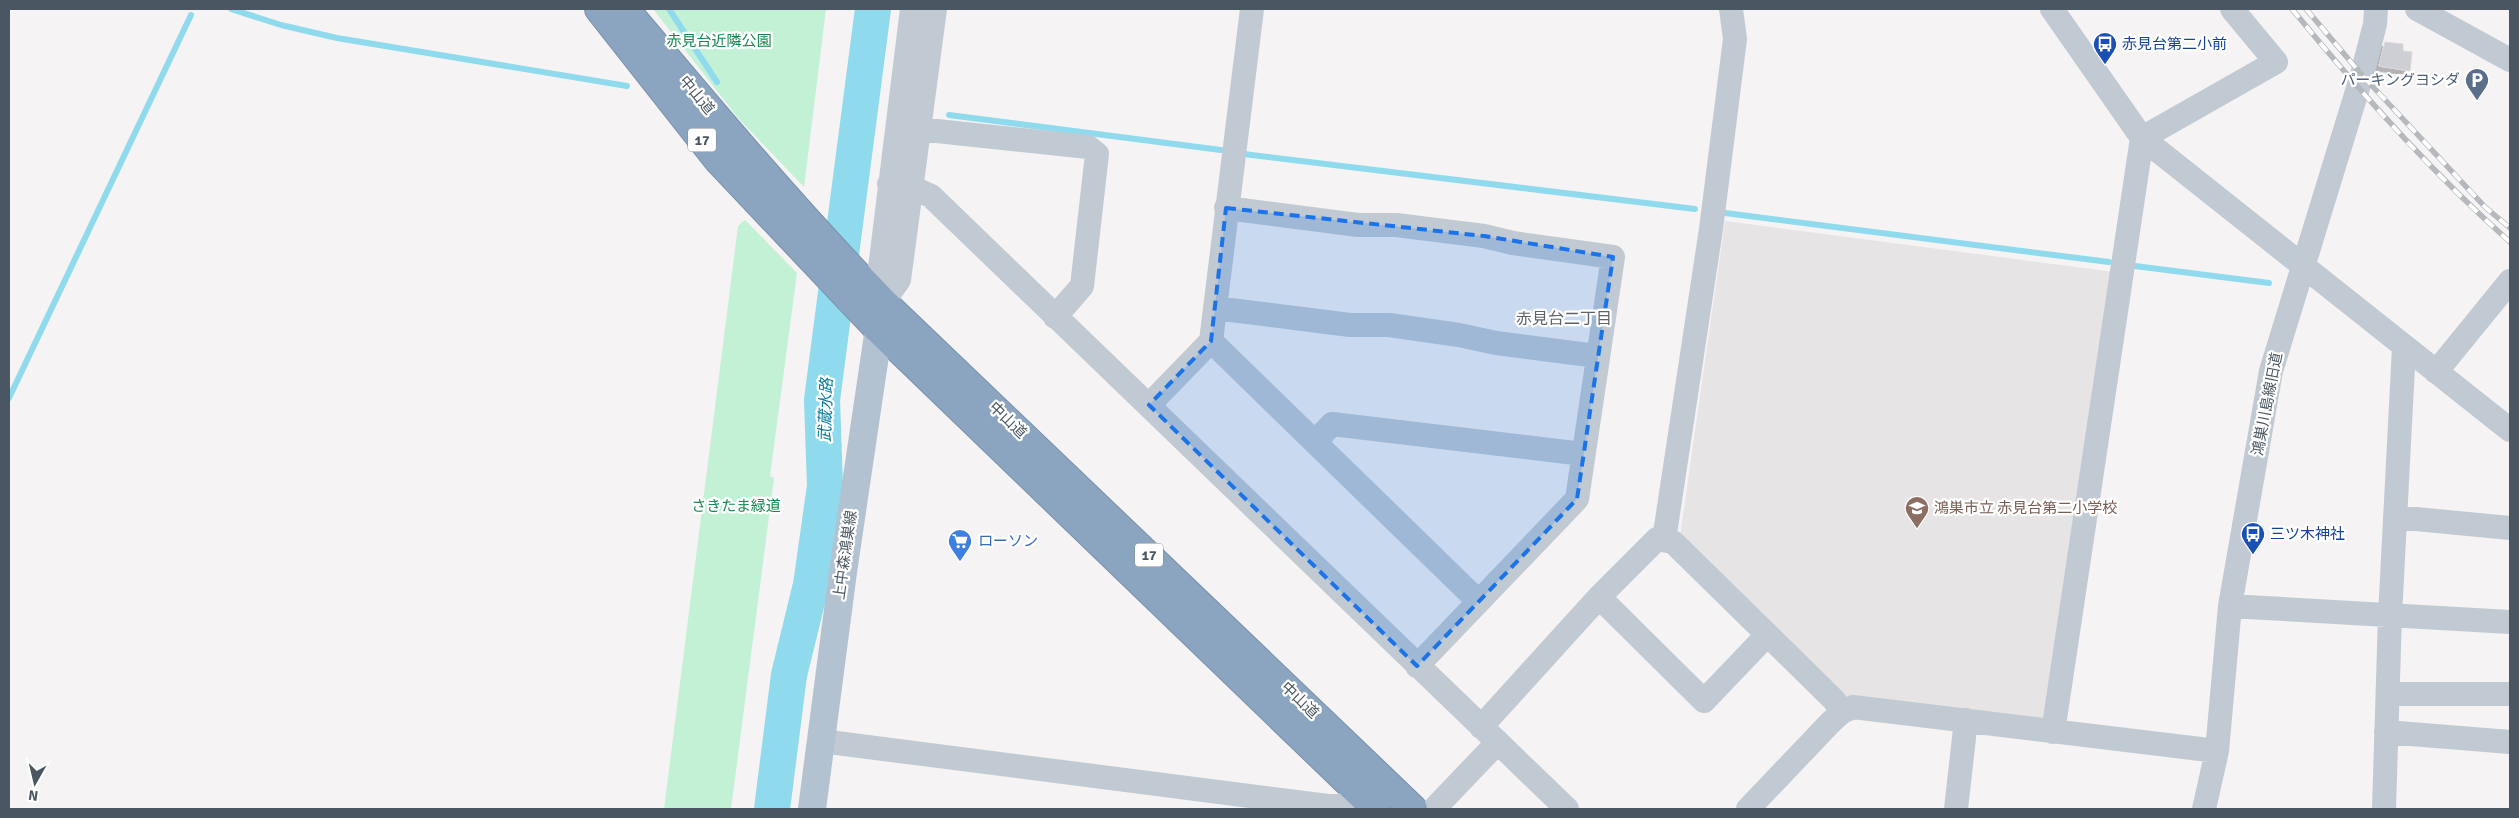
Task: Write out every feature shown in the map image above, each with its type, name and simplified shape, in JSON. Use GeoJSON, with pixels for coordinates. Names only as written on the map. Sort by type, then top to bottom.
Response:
{"type":"FeatureCollection","features":[{"type":"Feature","properties":{"kind":"highway","name":"中山道"},"geometry":{"type":"LineString","coordinates":[[599,9],[718,160],[816,262],[869,298],[878,329],[1369,803]]}},
{"type":"Feature","properties":{"kind":"highway","name":"中山道"},"geometry":{"type":"LineString","coordinates":[[625,9],[732,137],[819,235],[869,298],[1413,809]]}},
{"type":"Feature","properties":{"kind":"main road","name":"上中森鴻巣線"},"geometry":{"type":"LineString","coordinates":[[812,809],[843,572],[878,329]]}},
{"type":"Feature","properties":{"kind":"street"},"geometry":{"type":"LineString","coordinates":[[900,186],[912,9]]}},
{"type":"Feature","properties":{"kind":"street"},"geometry":{"type":"LineString","coordinates":[[869,298],[880,268],[900,186],[918,129],[935,9]]}},
{"type":"Feature","properties":{"kind":"street"},"geometry":{"type":"LineString","coordinates":[[1149,405],[1211,341],[1252,9]]}},
{"type":"Feature","properties":{"kind":"street"},"geometry":{"type":"LineString","coordinates":[[1664,540],[1712,228],[1735,39],[1731,9]]}},
{"type":"Feature","properties":{"kind":"street"},"geometry":{"type":"LineString","coordinates":[[2052,9],[2142,138],[2303,268],[2510,430]]}},
{"type":"Feature","properties":{"kind":"street"},"geometry":{"type":"LineString","coordinates":[[2142,138],[2276,62],[2232,9]]}},
{"type":"Feature","properties":{"kind":"street","name":"鴻巣川島線旧道"},"geometry":{"type":"LineString","coordinates":[[2204,809],[2217,751],[2230,606],[2271,371],[2362,75],[2375,24],[2376,9]]}},
{"type":"Feature","properties":{"kind":"street"},"geometry":{"type":"LineString","coordinates":[[2417,9],[2510,60]]}},
{"type":"Feature","properties":{"kind":"street"},"geometry":{"type":"LineString","coordinates":[[918,129],[1088,147],[1097,154],[1082,286],[1055,317]]}},
{"type":"Feature","properties":{"kind":"street"},"geometry":{"type":"LineString","coordinates":[[2054,732],[2142,138]]}},
{"type":"Feature","properties":{"kind":"street"},"geometry":{"type":"LineString","coordinates":[[900,186],[931,196],[1567,809]]}},
{"type":"Feature","properties":{"kind":"street"},"geometry":{"type":"LineString","coordinates":[[1226,208],[1358,225],[1396,225],[1484,236],[1513,243],[1613,257],[1577,499],[1477,600],[1417,666]]}},
{"type":"Feature","properties":{"kind":"street"},"geometry":{"type":"LineString","coordinates":[[2436,372],[2510,281]]}},
{"type":"Feature","properties":{"kind":"street"},"geometry":{"type":"LineString","coordinates":[[1214,308],[1350,325],[1389,325],[1459,334],[1496,343],[1597,356]]}},
{"type":"Feature","properties":{"kind":"street"},"geometry":{"type":"LineString","coordinates":[[1211,341],[1316,441],[1477,600]]}},
{"type":"Feature","properties":{"kind":"street"},"geometry":{"type":"LineString","coordinates":[[2384,809],[2390,616],[2404,347]]}},
{"type":"Feature","properties":{"kind":"street"},"geometry":{"type":"LineString","coordinates":[[1316,441],[1332,424],[1583,454]]}},
{"type":"Feature","properties":{"kind":"street"},"geometry":{"type":"LineString","coordinates":[[2395,518],[2510,528]]}},
{"type":"Feature","properties":{"kind":"street"},"geometry":{"type":"LineString","coordinates":[[1434,809],[1489,734],[1599,597],[1657,539],[1673,542],[1834,700],[1842,712]]}},
{"type":"Feature","properties":{"kind":"street"},"geometry":{"type":"LineString","coordinates":[[1599,597],[1704,701],[1767,635]]}},
{"type":"Feature","properties":{"kind":"street"},"geometry":{"type":"LineString","coordinates":[[2230,606],[2510,622]]}},
{"type":"Feature","properties":{"kind":"street"},"geometry":{"type":"LineString","coordinates":[[2388,694],[2510,694]]}},
{"type":"Feature","properties":{"kind":"street"},"geometry":{"type":"LineString","coordinates":[[1748,809],[1842,712],[1854,707],[2217,751]]}},
{"type":"Feature","properties":{"kind":"street"},"geometry":{"type":"LineString","coordinates":[[1956,809],[1966,720]]}},
{"type":"Feature","properties":{"kind":"street"},"geometry":{"type":"LineString","coordinates":[[2386,732],[2510,742]]}},
{"type":"Feature","properties":{"kind":"street"},"geometry":{"type":"LineString","coordinates":[[821,741],[1328,806],[1369,803]]}},
{"type":"Feature","properties":{"kind":"highlighted area"},"geometry":{"type":"Polygon","coordinates":[[[1226,208],[1484,236],[1613,257],[1577,499],[1417,666],[1149,405],[1211,341],[1226,208]]]}},
{"type":"Feature","properties":{"kind":"shaded area"},"geometry":{"type":"Polygon","coordinates":[[[1725,221],[2114,272],[2048,715],[2039,720],[1846,696],[1680,536],[1725,221]]]}},
{"type":"Feature","properties":{"kind":"green space","name":"赤見台近隣公園"},"geometry":{"type":"Polygon","coordinates":[[[653,9],[826,9],[804,187],[739,119],[653,9]]]}},
{"type":"Feature","properties":{"kind":"green space","name":"さきたま緑道"},"geometry":{"type":"Polygon","coordinates":[[[745,220],[797,273],[770,476],[774,478],[731,809],[664,809],[738,226],[745,220]]]}},
{"type":"Feature","properties":{"kind":"building"},"geometry":{"type":"Polygon","coordinates":[[[2385,42],[2403,44],[2403,51],[2412,52],[2410,71],[2379,66],[2385,42]]]}},
{"type":"Feature","properties":{"kind":"waterway"},"geometry":{"type":"LineString","coordinates":[[231,9],[281,25],[337,38],[627,86]]}},
{"type":"Feature","properties":{"kind":"waterway"},"geometry":{"type":"LineString","coordinates":[[669,9],[717,82]]}},
{"type":"Feature","properties":{"kind":"waterway","name":"武蔵水路"},"geometry":{"type":"LineString","coordinates":[[772,809],[789,675],[811,585],[825,486],[822,400],[873,9]]}},
{"type":"Feature","properties":{"kind":"waterway"},"geometry":{"type":"LineString","coordinates":[[9,398],[191,15]]}},
{"type":"Feature","properties":{"kind":"waterway"},"geometry":{"type":"LineString","coordinates":[[949,115],[1221,150]]}},
{"type":"Feature","properties":{"kind":"waterway"},"geometry":{"type":"LineString","coordinates":[[1244,154],[1695,209]]}},
{"type":"Feature","properties":{"kind":"waterway"},"geometry":{"type":"LineString","coordinates":[[1725,213],[2109,262]]}},
{"type":"Feature","properties":{"kind":"waterway"},"geometry":{"type":"LineString","coordinates":[[2135,266],[2269,283]]}},
{"type":"Feature","properties":{"kind":"railway"},"geometry":{"type":"LineString","coordinates":[[2292,9],[2396,130],[2480,215],[2510,242]]}},
{"type":"Feature","properties":{"kind":"railway"},"geometry":{"type":"LineString","coordinates":[[2306,9],[2362,75],[2485,207],[2510,228]]}},
{"type":"Feature","properties":{"kind":"place","name":"赤見台第二小前"},"geometry":{"type":"Point","coordinates":[2105,65]}},
{"type":"Feature","properties":{"kind":"place","name":"パーキングヨシダ"},"geometry":{"type":"Point","coordinates":[2477,101]}},
{"type":"Feature","properties":{"kind":"place","name":"鴻巣市立 赤見台第二小学校"},"geometry":{"type":"Point","coordinates":[1917,529]}},
{"type":"Feature","properties":{"kind":"place","name":"三ツ木神社"},"geometry":{"type":"Point","coordinates":[2253,555]}},
{"type":"Feature","properties":{"kind":"place","name":"ローソン"},"geometry":{"type":"Point","coordinates":[960,562]}},
{"type":"Feature","properties":{"kind":"district","name":"赤見台二丁目"},"geometry":{"type":"Point","coordinates":[1564,318]}}]}
